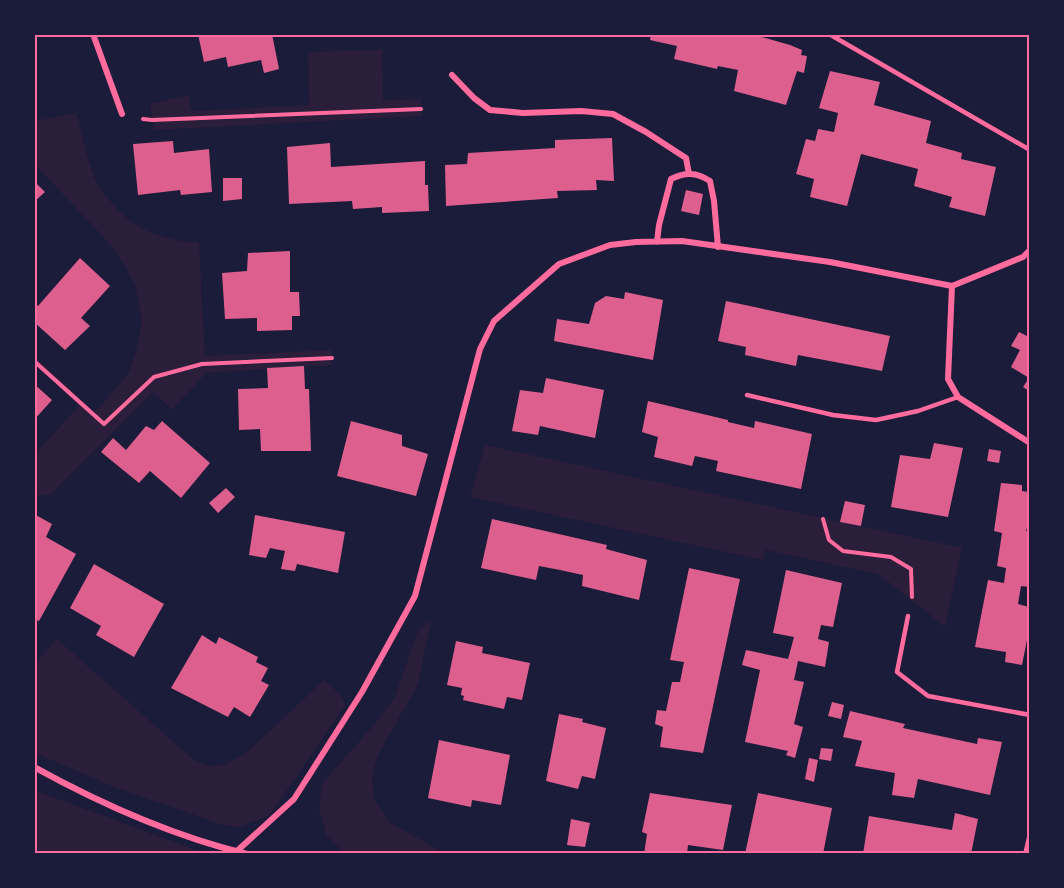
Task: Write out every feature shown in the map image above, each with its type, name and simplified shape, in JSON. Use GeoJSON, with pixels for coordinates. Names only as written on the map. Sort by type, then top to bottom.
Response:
{"type":"FeatureCollection","features":[{"type":"Feature","properties":{"kind":"street"},"geometry":{"type":"LineString","coordinates":[[93,34],[122,114]]}},
{"type":"Feature","properties":{"kind":"street"},"geometry":{"type":"LineString","coordinates":[[452,75],[474,98],[490,110],[523,113],[581,111],[613,114],[686,158],[689,174]]}},
{"type":"Feature","properties":{"kind":"street"},"geometry":{"type":"LineString","coordinates":[[657,242],[671,179],[682,174],[699,174],[710,181],[718,247]]}},
{"type":"Feature","properties":{"kind":"street"},"geometry":{"type":"LineString","coordinates":[[237,851],[294,799],[362,692],[415,596],[480,349],[494,321],[559,264],[610,245],[682,241],[830,262],[952,286],[1023,257],[1029,250]]}},
{"type":"Feature","properties":{"kind":"street"},"geometry":{"type":"LineString","coordinates":[[952,286],[948,379],[957,397],[1029,442]]}},
{"type":"Feature","properties":{"kind":"street"},"geometry":{"type":"LineString","coordinates":[[34,767],[90,796],[183,835],[247,854]]}},
{"type":"Feature","properties":{"kind":"street"},"geometry":{"type":"LineString","coordinates":[[1026,854],[1029,837]]}},
{"type":"Feature","properties":{"kind":"lane"},"geometry":{"type":"LineString","coordinates":[[829,34],[1029,150]]}},
{"type":"Feature","properties":{"kind":"lane"},"geometry":{"type":"LineString","coordinates":[[747,395],[833,415],[876,420],[918,411],[957,397]]}},
{"type":"Feature","properties":{"kind":"lane"},"geometry":{"type":"LineString","coordinates":[[908,616],[897,672],[928,696],[1029,715]]}},
{"type":"Feature","properties":{"kind":"path"},"geometry":{"type":"LineString","coordinates":[[122,114],[152,120],[421,109]]}},
{"type":"Feature","properties":{"kind":"path"},"geometry":{"type":"LineString","coordinates":[[34,360],[104,424],[154,377],[202,364],[332,358]]}},
{"type":"Feature","properties":{"kind":"path"},"geometry":{"type":"LineString","coordinates":[[823,519],[829,540],[843,551],[891,557],[911,570],[912,591],[908,616]]}},
{"type":"Feature","properties":{"kind":"shaded area"},"geometry":{"type":"Polygon","coordinates":[[[382,50],[383,100],[421,99],[422,116],[154,130],[150,104],[188,95],[192,111],[309,105],[308,52],[382,50]]]}},
{"type":"Feature","properties":{"kind":"shaded area"},"geometry":{"type":"Polygon","coordinates":[[[76,113],[96,182],[117,209],[137,225],[160,236],[199,243],[205,356],[331,350],[332,365],[206,373],[172,410],[153,392],[51,494],[35,496],[35,454],[79,406],[35,365],[34,356],[95,412],[128,374],[137,349],[142,321],[135,284],[116,251],[35,164],[35,121],[76,113]]]}},
{"type":"Feature","properties":{"kind":"shaded area"},"geometry":{"type":"Polygon","coordinates":[[[485,445],[962,548],[945,627],[878,574],[766,550],[763,560],[470,497],[485,445]]]}},
{"type":"Feature","properties":{"kind":"shaded area"},"geometry":{"type":"Polygon","coordinates":[[[431,620],[418,684],[378,755],[372,776],[374,798],[389,822],[444,853],[344,853],[327,836],[319,811],[322,784],[394,699],[418,631],[431,620]]]}},
{"type":"Feature","properties":{"kind":"shaded area"},"geometry":{"type":"Polygon","coordinates":[[[57,639],[195,761],[209,766],[226,764],[246,753],[324,680],[341,695],[345,705],[270,815],[239,827],[223,825],[109,785],[35,753],[35,657],[38,660],[57,639]]]}},
{"type":"Feature","properties":{"kind":"shaded area"},"geometry":{"type":"Polygon","coordinates":[[[34,790],[204,853],[35,853],[34,790]]]}},
{"type":"Feature","properties":{"kind":"building"},"geometry":{"type":"Polygon","coordinates":[[[198,34],[272,34],[279,69],[264,73],[261,60],[228,67],[226,57],[204,62],[198,34]]]}},
{"type":"Feature","properties":{"kind":"building"},"geometry":{"type":"Polygon","coordinates":[[[651,34],[751,34],[802,50],[801,55],[807,56],[804,73],[797,71],[786,105],[734,91],[738,70],[718,66],[717,69],[674,59],[677,46],[650,40],[651,34]]]}},
{"type":"Feature","properties":{"kind":"building"},"geometry":{"type":"Polygon","coordinates":[[[830,71],[880,82],[874,105],[931,121],[926,143],[962,153],[961,159],[996,167],[985,216],[949,207],[952,197],[914,186],[918,169],[861,154],[847,206],[810,197],[814,179],[796,174],[806,139],[815,141],[818,129],[834,132],[838,113],[819,108],[830,71]]]}},
{"type":"Feature","properties":{"kind":"building"},"geometry":{"type":"Polygon","coordinates":[[[612,138],[614,181],[596,180],[597,190],[557,191],[558,198],[446,206],[445,165],[467,164],[468,153],[555,148],[555,140],[612,138]]]}},
{"type":"Feature","properties":{"kind":"building"},"geometry":{"type":"Polygon","coordinates":[[[173,141],[174,153],[209,149],[212,192],[181,195],[180,190],[138,195],[133,144],[173,141]]]}},
{"type":"Feature","properties":{"kind":"building"},"geometry":{"type":"Polygon","coordinates":[[[330,143],[331,167],[425,161],[425,185],[428,185],[429,211],[382,213],[382,207],[353,209],[352,201],[289,204],[287,147],[330,143]]]}},
{"type":"Feature","properties":{"kind":"building"},"geometry":{"type":"Polygon","coordinates":[[[223,178],[242,178],[242,199],[223,201],[223,178]]]}},
{"type":"Feature","properties":{"kind":"building"},"geometry":{"type":"Polygon","coordinates":[[[34,181],[45,192],[34,202],[34,181]]]}},
{"type":"Feature","properties":{"kind":"building"},"geometry":{"type":"Polygon","coordinates":[[[686,190],[703,194],[699,215],[681,211],[686,190]]]}},
{"type":"Feature","properties":{"kind":"building"},"geometry":{"type":"Polygon","coordinates":[[[290,251],[290,292],[299,292],[300,316],[292,316],[292,330],[257,331],[257,318],[225,319],[222,273],[247,271],[248,253],[290,251]]]}},
{"type":"Feature","properties":{"kind":"building"},"geometry":{"type":"Polygon","coordinates":[[[80,258],[110,286],[81,318],[90,326],[65,350],[34,322],[34,303],[38,306],[80,258]]]}},
{"type":"Feature","properties":{"kind":"building"},"geometry":{"type":"Polygon","coordinates":[[[625,292],[663,300],[653,360],[554,341],[557,319],[589,324],[595,303],[606,296],[624,299],[625,292]]]}},
{"type":"Feature","properties":{"kind":"building"},"geometry":{"type":"Polygon","coordinates":[[[726,301],[890,336],[882,371],[798,355],[796,366],[745,355],[746,347],[718,341],[726,301]]]}},
{"type":"Feature","properties":{"kind":"building"},"geometry":{"type":"Polygon","coordinates":[[[1019,332],[1029,337],[1029,378],[1011,367],[1020,350],[1011,346],[1019,332]]]}},
{"type":"Feature","properties":{"kind":"building"},"geometry":{"type":"Polygon","coordinates":[[[304,366],[305,389],[309,389],[311,451],[261,451],[260,429],[239,430],[238,389],[268,388],[267,368],[304,366]]]}},
{"type":"Feature","properties":{"kind":"building"},"geometry":{"type":"Polygon","coordinates":[[[546,378],[604,390],[595,438],[540,426],[538,435],[512,431],[520,390],[543,393],[546,378]]]}},
{"type":"Feature","properties":{"kind":"building"},"geometry":{"type":"Polygon","coordinates":[[[1029,378],[1029,391],[1023,387],[1029,378]]]}},
{"type":"Feature","properties":{"kind":"building"},"geometry":{"type":"Polygon","coordinates":[[[34,384],[52,400],[34,420],[34,384]]]}},
{"type":"Feature","properties":{"kind":"building"},"geometry":{"type":"Polygon","coordinates":[[[648,401],[754,428],[755,421],[812,434],[801,489],[716,471],[718,461],[695,456],[692,466],[654,457],[658,437],[642,432],[648,401]]]}},
{"type":"Feature","properties":{"kind":"building"},"geometry":{"type":"Polygon","coordinates":[[[162,421],[210,463],[181,498],[150,471],[139,483],[101,452],[113,438],[126,450],[146,426],[154,430],[162,421]]]}},
{"type":"Feature","properties":{"kind":"building"},"geometry":{"type":"Polygon","coordinates":[[[351,421],[402,435],[402,446],[428,454],[416,496],[337,476],[351,421]]]}},
{"type":"Feature","properties":{"kind":"building"},"geometry":{"type":"Polygon","coordinates":[[[934,443],[963,448],[948,517],[891,507],[900,455],[930,459],[934,443]]]}},
{"type":"Feature","properties":{"kind":"building"},"geometry":{"type":"Polygon","coordinates":[[[989,449],[1001,451],[999,463],[987,461],[989,449]]]}},
{"type":"Feature","properties":{"kind":"building"},"geometry":{"type":"Polygon","coordinates":[[[1001,483],[1022,485],[1022,491],[1029,492],[1029,522],[1026,531],[1029,532],[1029,587],[1021,586],[1018,604],[1029,607],[1029,630],[1022,665],[1005,662],[1006,652],[975,647],[988,580],[1004,583],[1006,568],[997,566],[1002,533],[994,531],[1001,483]]]}},
{"type":"Feature","properties":{"kind":"building"},"geometry":{"type":"Polygon","coordinates":[[[226,488],[235,497],[218,513],[209,503],[226,488]]]}},
{"type":"Feature","properties":{"kind":"building"},"geometry":{"type":"Polygon","coordinates":[[[845,501],[865,505],[861,526],[840,522],[845,501]]]}},
{"type":"Feature","properties":{"kind":"building"},"geometry":{"type":"Polygon","coordinates":[[[34,514],[52,524],[46,537],[76,554],[39,621],[34,619],[34,514]]]}},
{"type":"Feature","properties":{"kind":"building"},"geometry":{"type":"Polygon","coordinates":[[[255,515],[345,532],[338,573],[297,564],[295,571],[281,569],[285,551],[270,548],[266,558],[249,555],[255,515]]]}},
{"type":"Feature","properties":{"kind":"building"},"geometry":{"type":"Polygon","coordinates":[[[492,519],[607,545],[606,549],[647,560],[639,600],[582,586],[583,575],[560,570],[539,566],[536,580],[481,568],[492,519]]]}},
{"type":"Feature","properties":{"kind":"building"},"geometry":{"type":"Polygon","coordinates":[[[94,564],[164,604],[134,657],[96,635],[101,626],[70,608],[94,564]]]}},
{"type":"Feature","properties":{"kind":"building"},"geometry":{"type":"Polygon","coordinates":[[[689,568],[740,579],[703,753],[660,747],[663,727],[655,724],[657,710],[666,711],[672,682],[680,682],[684,662],[670,660],[689,568]]]}},
{"type":"Feature","properties":{"kind":"building"},"geometry":{"type":"Polygon","coordinates":[[[786,570],[842,583],[833,627],[821,625],[818,639],[829,642],[825,667],[798,661],[794,680],[804,682],[794,724],[803,727],[795,758],[786,755],[788,751],[745,742],[760,670],[742,665],[746,650],[788,659],[794,637],[773,633],[786,570]]]}},
{"type":"Feature","properties":{"kind":"building"},"geometry":{"type":"Polygon","coordinates":[[[202,635],[216,644],[219,637],[258,657],[256,662],[268,668],[261,681],[269,685],[250,717],[234,707],[228,717],[171,688],[202,635]]]}},
{"type":"Feature","properties":{"kind":"building"},"geometry":{"type":"Polygon","coordinates":[[[456,641],[483,647],[482,653],[530,663],[522,700],[507,697],[504,709],[463,700],[462,688],[447,685],[456,641]]]}},
{"type":"Feature","properties":{"kind":"building"},"geometry":{"type":"Polygon","coordinates":[[[832,702],[844,705],[841,719],[828,716],[832,702]]]}},
{"type":"Feature","properties":{"kind":"building"},"geometry":{"type":"Polygon","coordinates":[[[850,711],[905,724],[903,728],[977,744],[978,738],[1002,742],[990,795],[918,779],[914,798],[892,795],[895,773],[855,766],[862,741],[843,737],[850,711]]]}},
{"type":"Feature","properties":{"kind":"building"},"geometry":{"type":"Polygon","coordinates":[[[559,714],[583,719],[582,722],[606,728],[595,779],[582,776],[578,789],[546,781],[559,714]]]}},
{"type":"Feature","properties":{"kind":"building"},"geometry":{"type":"Polygon","coordinates":[[[439,740],[510,755],[501,805],[472,800],[471,807],[428,798],[439,740]]]}},
{"type":"Feature","properties":{"kind":"building"},"geometry":{"type":"Polygon","coordinates":[[[821,748],[833,749],[831,761],[819,759],[821,748]]]}},
{"type":"Feature","properties":{"kind":"building"},"geometry":{"type":"Polygon","coordinates":[[[809,758],[818,760],[814,782],[805,779],[809,758]]]}},
{"type":"Feature","properties":{"kind":"building"},"geometry":{"type":"Polygon","coordinates":[[[650,793],[732,805],[723,850],[688,845],[687,854],[644,854],[647,834],[642,832],[650,793]]]}},
{"type":"Feature","properties":{"kind":"building"},"geometry":{"type":"Polygon","coordinates":[[[758,793],[832,808],[823,854],[745,854],[758,793]]]}},
{"type":"Feature","properties":{"kind":"building"},"geometry":{"type":"Polygon","coordinates":[[[955,813],[978,819],[971,854],[863,854],[869,816],[952,830],[955,813]]]}},
{"type":"Feature","properties":{"kind":"building"},"geometry":{"type":"Polygon","coordinates":[[[571,819],[590,823],[585,847],[567,845],[571,819]]]}}]}
